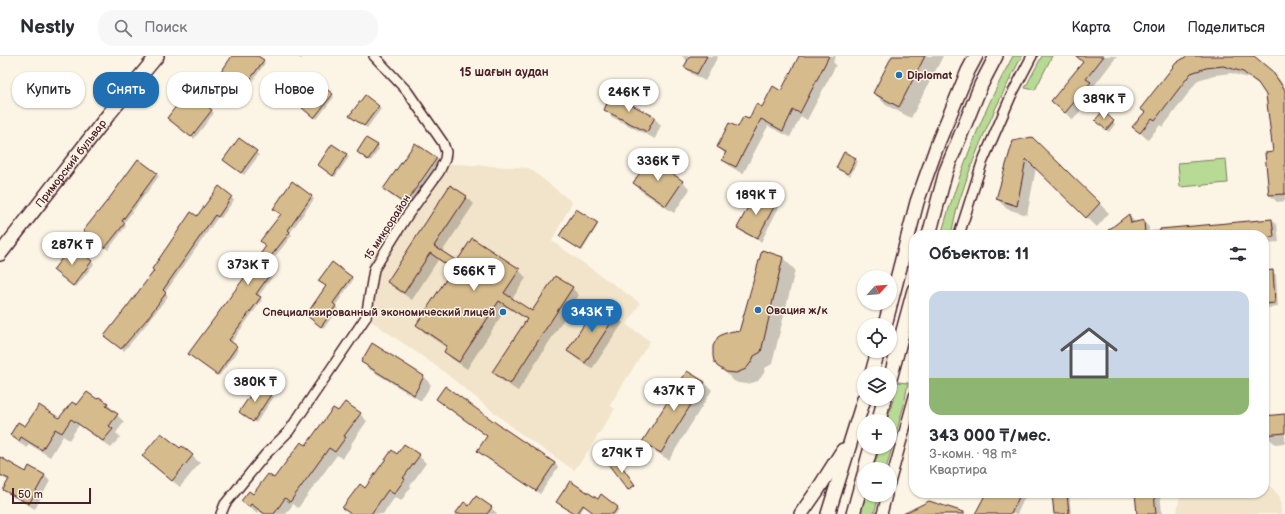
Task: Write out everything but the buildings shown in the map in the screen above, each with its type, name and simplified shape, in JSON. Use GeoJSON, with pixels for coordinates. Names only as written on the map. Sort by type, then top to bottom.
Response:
{"type":"FeatureCollection","features":[{"type":"Feature","properties":{"kind":"main road","name":"Приморский бульвар"},"geometry":{"type":"LineString","coordinates":[[0,254],[109,114],[158,56]]}},
{"type":"Feature","properties":{"kind":"main road"},"geometry":{"type":"LineString","coordinates":[[910,230],[917,202],[938,143],[968,71],[976,56]]}},
{"type":"Feature","properties":{"kind":"main road"},"geometry":{"type":"LineString","coordinates":[[930,230],[946,171],[981,85],[996,56]]}},
{"type":"Feature","properties":{"kind":"main road"},"geometry":{"type":"LineString","coordinates":[[887,318],[909,233]]}},
{"type":"Feature","properties":{"kind":"main road"},"geometry":{"type":"LineString","coordinates":[[894,366],[909,309]]}},
{"type":"Feature","properties":{"kind":"main road"},"geometry":{"type":"LineString","coordinates":[[828,514],[862,406]]}},
{"type":"Feature","properties":{"kind":"main road"},"geometry":{"type":"LineString","coordinates":[[801,514],[817,492],[854,432]]}},
{"type":"Feature","properties":{"kind":"main road"},"geometry":{"type":"LineString","coordinates":[[853,514],[857,499]]}},
{"type":"Feature","properties":{"kind":"street","name":"15 микрорайон"},"geometry":{"type":"LineString","coordinates":[[221,514],[226,504],[265,455],[289,432],[366,317],[374,269],[407,216],[439,172],[445,159],[446,152],[443,143],[407,90],[374,56]]}},
{"type":"Feature","properties":{"kind":"street"},"geometry":{"type":"LineString","coordinates":[[961,230],[982,163],[1011,96],[1032,56]]}},
{"type":"Feature","properties":{"kind":"street"},"geometry":{"type":"LineString","coordinates":[[896,462],[909,414]]}},
{"type":"Feature","properties":{"kind":"street"},"geometry":{"type":"LineString","coordinates":[[882,514],[885,502]]}},
{"type":"Feature","properties":{"kind":"shaded area","name":"Специализированный экономический лицей"},"geometry":{"type":"Polygon","coordinates":[[[438,163],[529,168],[572,202],[552,241],[640,303],[627,325],[650,341],[610,405],[615,409],[574,470],[521,434],[439,368],[371,321],[368,262],[438,163]]]}},
{"type":"Feature","properties":{"kind":"shaded area"},"geometry":{"type":"Polygon","coordinates":[[[1269,485],[1280,497],[1281,514],[1177,514],[1179,498],[1269,498],[1269,485]]]}},
{"type":"Feature","properties":{"kind":"green space"},"geometry":{"type":"Polygon","coordinates":[[[1013,56],[1022,56],[1004,90],[973,160],[958,206],[952,230],[943,230],[963,167],[991,98],[1013,56]]]}},
{"type":"Feature","properties":{"kind":"green space"},"geometry":{"type":"Polygon","coordinates":[[[1042,56],[1052,56],[1035,90],[1025,88],[1042,56]]]}},
{"type":"Feature","properties":{"kind":"green space"},"geometry":{"type":"Polygon","coordinates":[[[1226,159],[1228,183],[1180,187],[1178,163],[1226,159]]]}},
{"type":"Feature","properties":{"kind":"green space"},"geometry":{"type":"Polygon","coordinates":[[[898,382],[908,383],[897,430],[897,414],[889,414],[891,406],[897,406],[898,382]]]}},
{"type":"Feature","properties":{"kind":"green space"},"geometry":{"type":"Polygon","coordinates":[[[878,454],[890,454],[888,462],[875,462],[878,454]]]}},
{"type":"Feature","properties":{"kind":"green space"},"geometry":{"type":"Polygon","coordinates":[[[864,502],[877,502],[874,514],[860,514],[864,502]]]}},
{"type":"Feature","properties":{"kind":"place","name":"Diplomat"},"geometry":{"type":"Point","coordinates":[899,75]}},
{"type":"Feature","properties":{"kind":"place","name":"Овация ж/к"},"geometry":{"type":"Point","coordinates":[758,310]}},
{"type":"Feature","properties":{"kind":"place","name":"Специализированный экономический лицей"},"geometry":{"type":"Point","coordinates":[503,312]}},
{"type":"Feature","properties":{"kind":"district","name":"15 шағын аудан"},"geometry":{"type":"Point","coordinates":[504,72]}}]}
